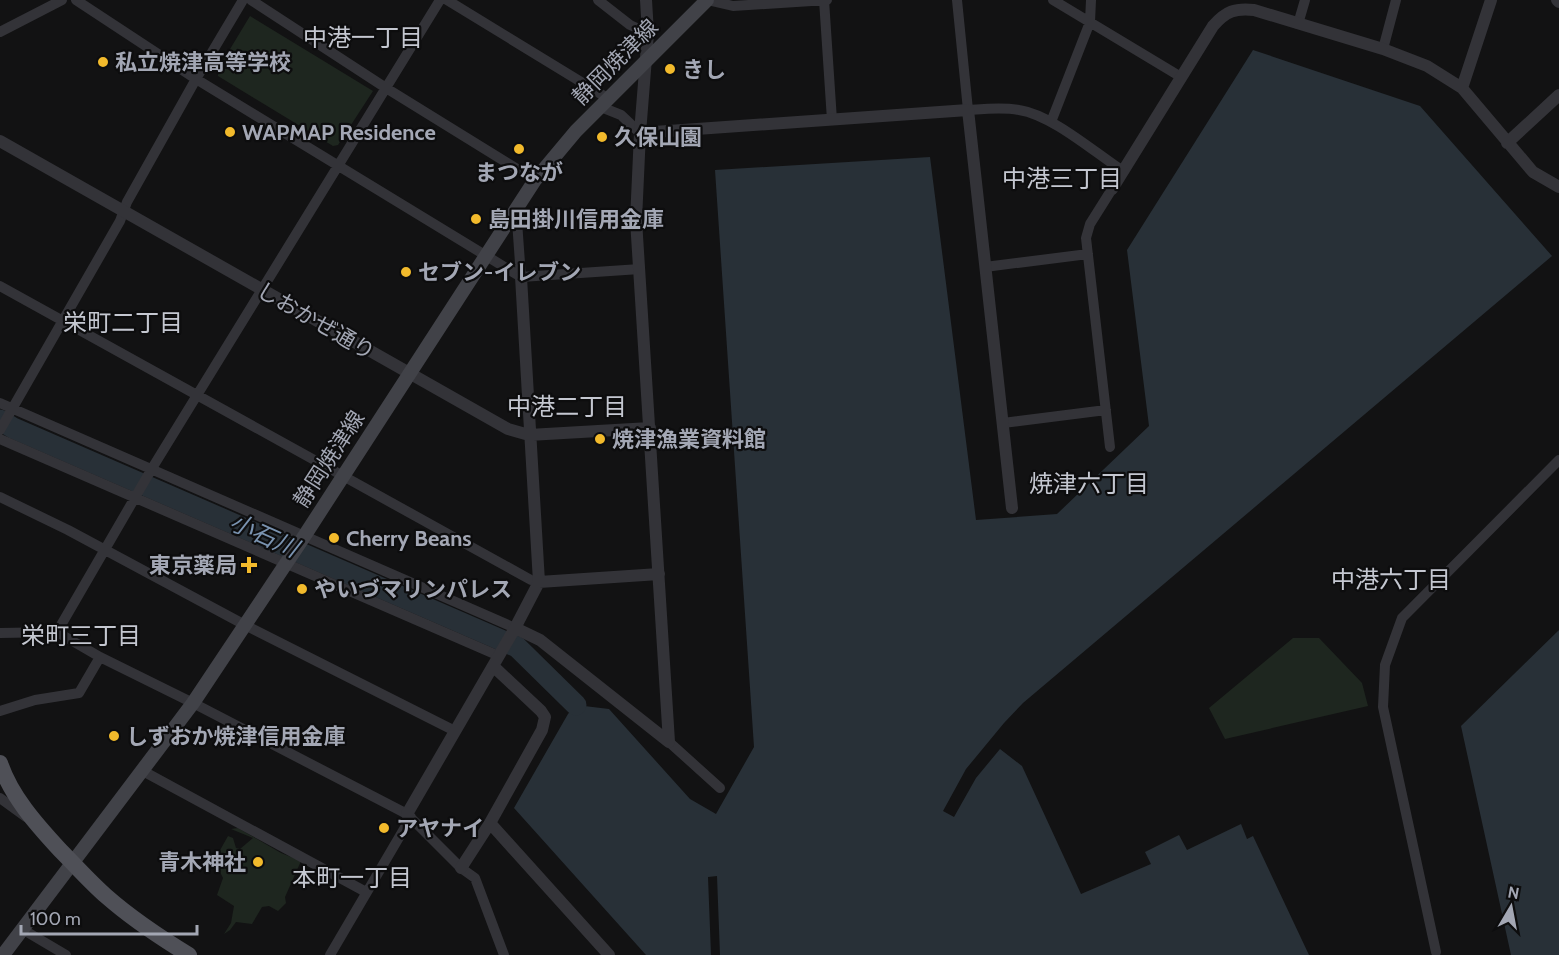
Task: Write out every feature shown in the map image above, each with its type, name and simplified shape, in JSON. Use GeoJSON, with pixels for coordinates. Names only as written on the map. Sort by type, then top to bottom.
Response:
{"type":"FeatureCollection","features":[{"type":"Feature","properties":{"kind":"main road","name":"静岡焼津線"},"geometry":{"type":"LineString","coordinates":[[3,955],[194,703],[535,180],[555,154],[707,0]]}},
{"type":"Feature","properties":{"kind":"main road"},"geometry":{"type":"LineString","coordinates":[[0,763],[3,785],[36,824],[106,897],[167,949],[189,955]]}},
{"type":"Feature","properties":{"kind":"street"},"geometry":{"type":"LineString","coordinates":[[0,32],[62,0]]}},
{"type":"Feature","properties":{"kind":"street"},"geometry":{"type":"LineString","coordinates":[[76,0],[195,80],[521,277],[640,269]]}},
{"type":"Feature","properties":{"kind":"street"},"geometry":{"type":"LineString","coordinates":[[0,430],[120,222],[123,212],[195,80],[243,0]]}},
{"type":"Feature","properties":{"kind":"street"},"geometry":{"type":"LineString","coordinates":[[250,0],[535,180]]}},
{"type":"Feature","properties":{"kind":"street"},"geometry":{"type":"LineString","coordinates":[[57,632],[134,497],[440,0]]}},
{"type":"Feature","properties":{"kind":"street"},"geometry":{"type":"LineString","coordinates":[[447,0],[605,103],[640,133],[998,108],[1017,109],[1051,122],[1122,171]]}},
{"type":"Feature","properties":{"kind":"street"},"geometry":{"type":"LineString","coordinates":[[598,0],[630,25],[648,33]]}},
{"type":"Feature","properties":{"kind":"street"},"geometry":{"type":"LineString","coordinates":[[646,0],[648,33],[636,220],[669,742]]}},
{"type":"Feature","properties":{"kind":"street"},"geometry":{"type":"LineString","coordinates":[[707,0],[733,6],[825,0],[832,120]]}},
{"type":"Feature","properties":{"kind":"street"},"geometry":{"type":"LineString","coordinates":[[957,0],[1012,508]]}},
{"type":"Feature","properties":{"kind":"street"},"geometry":{"type":"LineString","coordinates":[[1053,0],[1181,77]]}},
{"type":"Feature","properties":{"kind":"street"},"geometry":{"type":"LineString","coordinates":[[1051,122],[1090,22],[1091,0]]}},
{"type":"Feature","properties":{"kind":"street"},"geometry":{"type":"LineString","coordinates":[[1298,24],[1305,0]]}},
{"type":"Feature","properties":{"kind":"street"},"geometry":{"type":"LineString","coordinates":[[1383,49],[1396,0]]}},
{"type":"Feature","properties":{"kind":"street"},"geometry":{"type":"LineString","coordinates":[[1462,88],[1491,0]]}},
{"type":"Feature","properties":{"kind":"street"},"geometry":{"type":"LineString","coordinates":[[1110,447],[1087,231],[1213,26],[1231,5],[1383,49],[1427,66],[1462,88],[1533,172],[1559,187]]}},
{"type":"Feature","properties":{"kind":"street"},"geometry":{"type":"LineString","coordinates":[[1507,143],[1559,94]]}},
{"type":"Feature","properties":{"kind":"street","name":"しおかぜ通り"},"geometry":{"type":"LineString","coordinates":[[0,141],[508,429],[529,435],[650,428]]}},
{"type":"Feature","properties":{"kind":"street"},"geometry":{"type":"LineString","coordinates":[[330,955],[540,582],[516,207]]}},
{"type":"Feature","properties":{"kind":"street"},"geometry":{"type":"LineString","coordinates":[[986,267],[1088,254]]}},
{"type":"Feature","properties":{"kind":"street"},"geometry":{"type":"LineString","coordinates":[[0,286],[531,580],[540,582],[659,574]]}},
{"type":"Feature","properties":{"kind":"street"},"geometry":{"type":"LineString","coordinates":[[0,403],[11,410],[540,640],[669,742],[720,788]]}},
{"type":"Feature","properties":{"kind":"street"},"geometry":{"type":"LineString","coordinates":[[1003,423],[1106,410]]}},
{"type":"Feature","properties":{"kind":"street"},"geometry":{"type":"LineString","coordinates":[[0,439],[287,563],[497,659],[545,717],[542,729],[490,823],[461,868]]}},
{"type":"Feature","properties":{"kind":"street"},"geometry":{"type":"LineString","coordinates":[[1436,951],[1383,707],[1385,665],[1402,618],[1559,460]]}},
{"type":"Feature","properties":{"kind":"street"},"geometry":{"type":"LineString","coordinates":[[0,496],[69,530],[245,626],[455,731]]}},
{"type":"Feature","properties":{"kind":"street"},"geometry":{"type":"LineString","coordinates":[[0,633],[57,632],[100,657],[194,703],[409,815],[461,868],[475,878],[504,955]]}},
{"type":"Feature","properties":{"kind":"street"},"geometry":{"type":"LineString","coordinates":[[0,711],[35,700],[79,693],[100,657]]}},
{"type":"Feature","properties":{"kind":"street"},"geometry":{"type":"LineString","coordinates":[[141,770],[366,892]]}},
{"type":"Feature","properties":{"kind":"street"},"geometry":{"type":"LineString","coordinates":[[0,798],[36,824]]}},
{"type":"Feature","properties":{"kind":"street"},"geometry":{"type":"LineString","coordinates":[[490,823],[609,955]]}},
{"type":"Feature","properties":{"kind":"street"},"geometry":{"type":"LineString","coordinates":[[22,929],[66,955]]}},
{"type":"Feature","properties":{"kind":"shaded area"},"geometry":{"type":"Polygon","coordinates":[[[250,16],[373,91],[338,145],[333,146],[218,76],[218,69],[250,16]]]}},
{"type":"Feature","properties":{"kind":"shaded area"},"geometry":{"type":"Polygon","coordinates":[[[1253,50],[1420,106],[1552,256],[1023,703],[966,769],[943,811],[954,817],[976,778],[1000,749],[1022,766],[1081,894],[1151,864],[1145,852],[1179,835],[1187,850],[1241,824],[1247,839],[1253,836],[1309,955],[720,955],[717,876],[708,877],[711,955],[646,955],[514,808],[568,714],[576,705],[609,709],[690,799],[716,814],[754,747],[715,170],[930,157],[976,520],[1057,514],[1149,426],[1127,250],[1253,50]]]}},
{"type":"Feature","properties":{"kind":"shaded area"},"geometry":{"type":"Polygon","coordinates":[[[1559,630],[1559,955],[1511,955],[1461,726],[1559,630]]]}},
{"type":"Feature","properties":{"kind":"shaded area"},"geometry":{"type":"Polygon","coordinates":[[[1293,638],[1319,638],[1362,683],[1368,706],[1225,739],[1209,708],[1293,638]]]}},
{"type":"Feature","properties":{"kind":"shaded area"},"geometry":{"type":"Polygon","coordinates":[[[238,828],[281,853],[301,861],[285,897],[286,903],[278,911],[269,906],[262,907],[252,924],[236,922],[224,934],[231,923],[234,906],[217,895],[223,878],[220,872],[210,868],[228,836],[233,838],[236,848],[240,849],[253,838],[231,829],[238,828]]]}},
{"type":"Feature","properties":{"kind":"waterway","name":"小石川"},"geometry":{"type":"LineString","coordinates":[[0,420],[13,428],[517,647],[576,705]]}},
{"type":"Feature","properties":{"kind":"place","name":"私立焼津高等学校"},"geometry":{"type":"Point","coordinates":[103,62]}},
{"type":"Feature","properties":{"kind":"place","name":"きし"},"geometry":{"type":"Point","coordinates":[670,69]}},
{"type":"Feature","properties":{"kind":"place","name":"WAPMAP Residence"},"geometry":{"type":"Point","coordinates":[230,132]}},
{"type":"Feature","properties":{"kind":"place","name":"久保山園"},"geometry":{"type":"Point","coordinates":[602,137]}},
{"type":"Feature","properties":{"kind":"place","name":"まつなが"},"geometry":{"type":"Point","coordinates":[519,149]}},
{"type":"Feature","properties":{"kind":"place","name":"島田掛川信用金庫"},"geometry":{"type":"Point","coordinates":[476,219]}},
{"type":"Feature","properties":{"kind":"place","name":"セブン-イレブン"},"geometry":{"type":"Point","coordinates":[406,272]}},
{"type":"Feature","properties":{"kind":"place","name":"焼津漁業資料館"},"geometry":{"type":"Point","coordinates":[600,439]}},
{"type":"Feature","properties":{"kind":"place","name":"Cherry Beans"},"geometry":{"type":"Point","coordinates":[334,538]}},
{"type":"Feature","properties":{"kind":"place","name":"東京薬局"},"geometry":{"type":"Point","coordinates":[249,565]}},
{"type":"Feature","properties":{"kind":"place","name":"やいづマリンパレス"},"geometry":{"type":"Point","coordinates":[302,589]}},
{"type":"Feature","properties":{"kind":"place","name":"しずおか焼津信用金庫"},"geometry":{"type":"Point","coordinates":[114,736]}},
{"type":"Feature","properties":{"kind":"place","name":"アヤナイ"},"geometry":{"type":"Point","coordinates":[384,828]}},
{"type":"Feature","properties":{"kind":"place","name":"青木神社"},"geometry":{"type":"Point","coordinates":[258,862]}},
{"type":"Feature","properties":{"kind":"district","name":"中港一丁目"},"geometry":{"type":"Point","coordinates":[363,37]}},
{"type":"Feature","properties":{"kind":"district","name":"中港三丁目"},"geometry":{"type":"Point","coordinates":[1062,178]}},
{"type":"Feature","properties":{"kind":"district","name":"栄町二丁目"},"geometry":{"type":"Point","coordinates":[123,322]}},
{"type":"Feature","properties":{"kind":"district","name":"中港二丁目"},"geometry":{"type":"Point","coordinates":[567,406]}},
{"type":"Feature","properties":{"kind":"district","name":"焼津六丁目"},"geometry":{"type":"Point","coordinates":[1089,483]}},
{"type":"Feature","properties":{"kind":"district","name":"中港六丁目"},"geometry":{"type":"Point","coordinates":[1391,579]}},
{"type":"Feature","properties":{"kind":"district","name":"栄町三丁目"},"geometry":{"type":"Point","coordinates":[81,635]}},
{"type":"Feature","properties":{"kind":"district","name":"本町一丁目"},"geometry":{"type":"Point","coordinates":[352,877]}}]}
